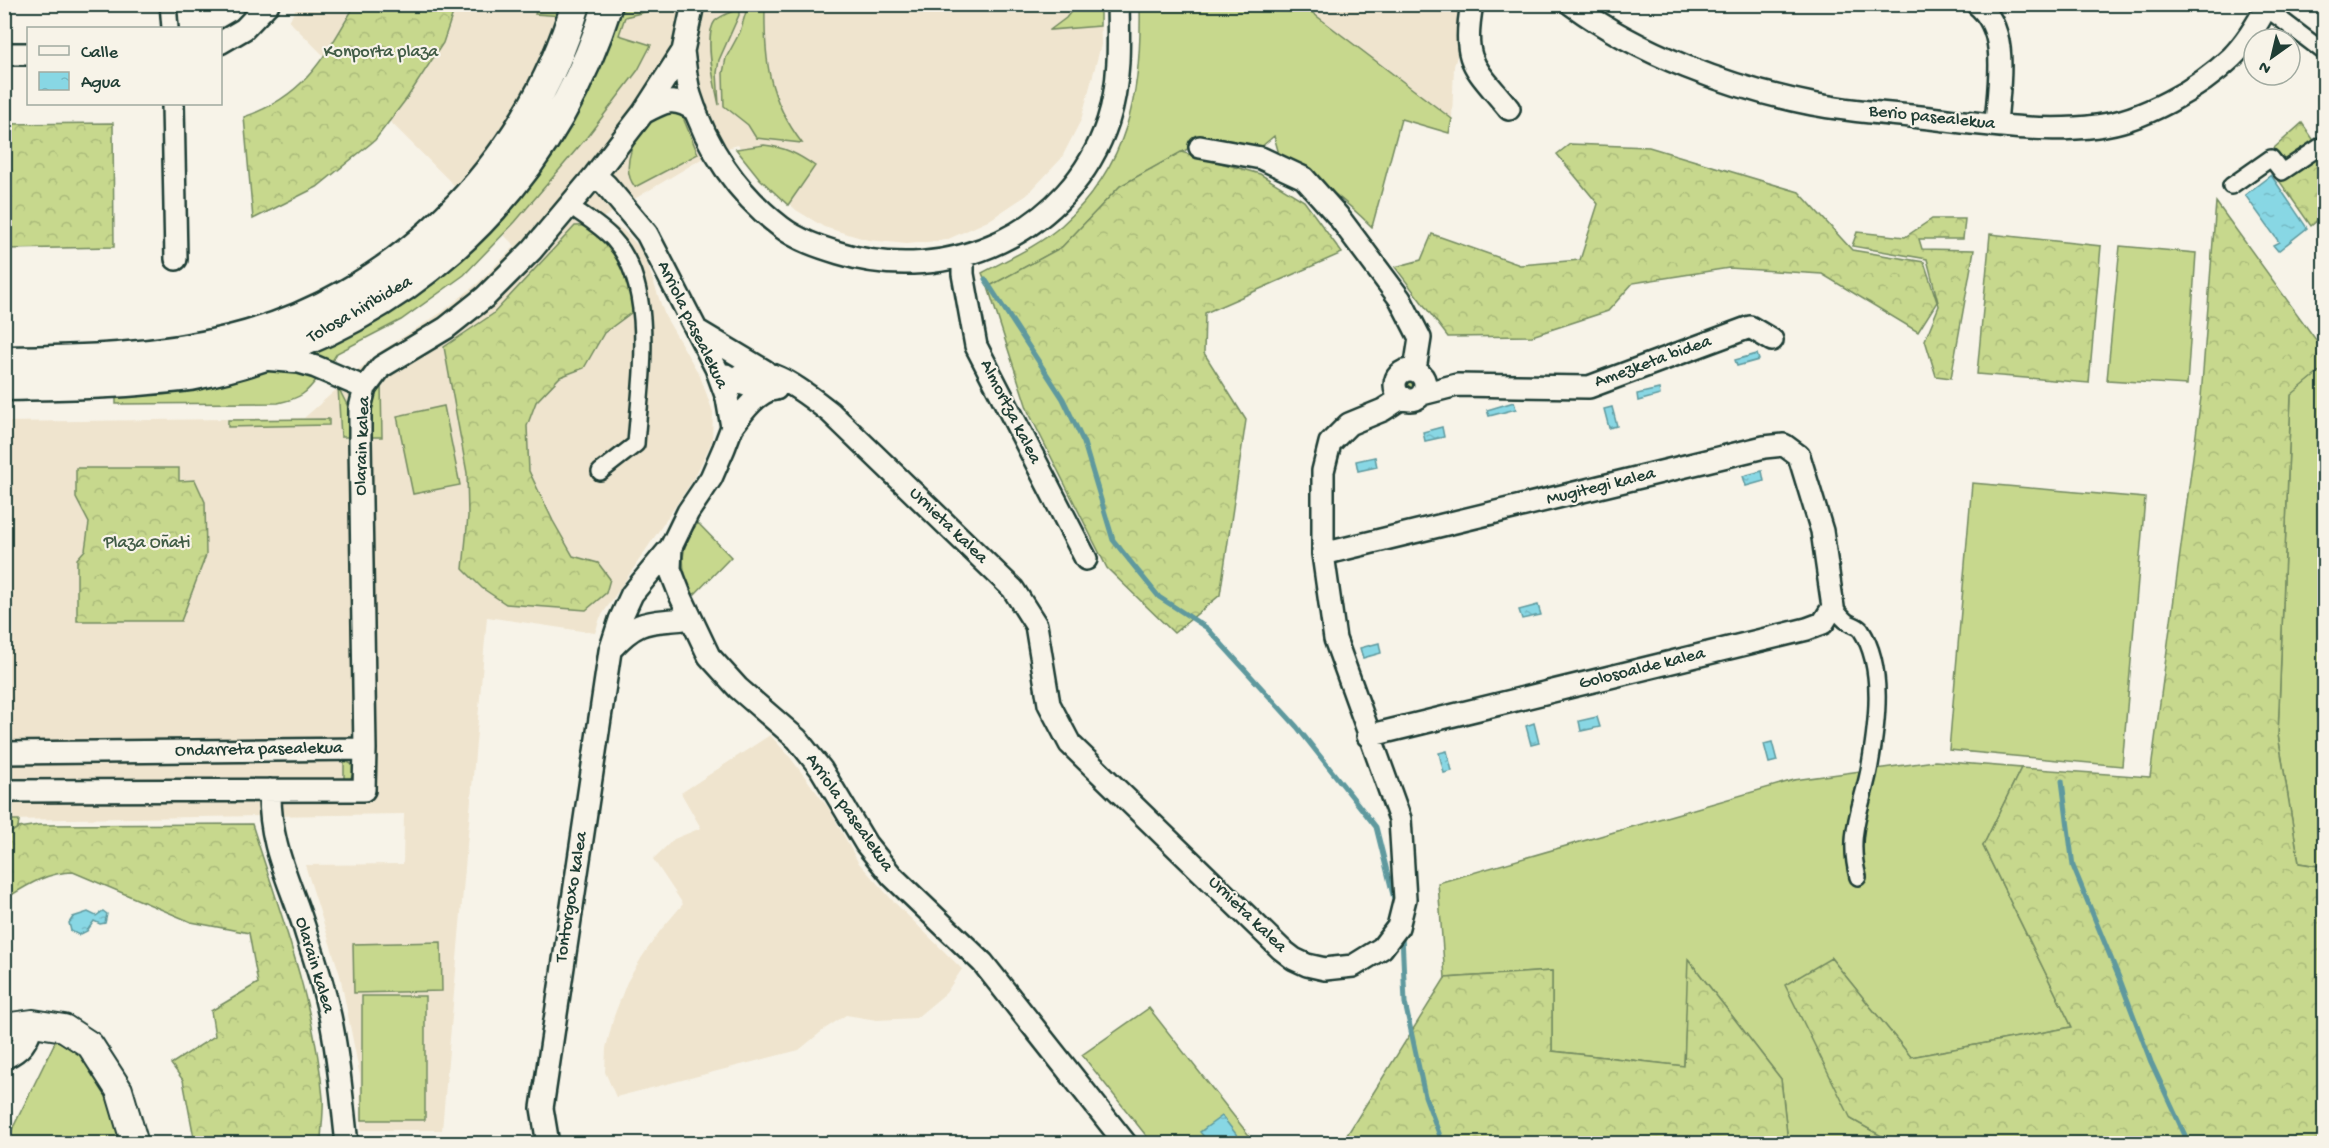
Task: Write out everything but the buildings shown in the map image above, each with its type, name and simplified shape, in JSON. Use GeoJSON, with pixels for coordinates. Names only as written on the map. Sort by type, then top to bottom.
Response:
{"type":"FeatureCollection","features":[{"type":"Feature","properties":{"kind":"main road","name":"Tolosa hiribidea"},"geometry":{"type":"LineString","coordinates":[[4,361],[108,359],[156,354],[229,341],[286,322],[338,298],[368,280],[441,225],[480,183],[514,136],[535,100],[560,52],[576,4]]}},
{"type":"Feature","properties":{"kind":"main road","name":"Tolosa hiribidea"},"geometry":{"type":"LineString","coordinates":[[4,386],[108,384],[188,376],[258,359],[297,346],[386,300],[458,244],[501,199],[559,115],[587,62],[608,4]]}},
{"type":"Feature","properties":{"kind":"street"},"geometry":{"type":"LineString","coordinates":[[168,4],[170,27]]}},
{"type":"Feature","properties":{"kind":"street"},"geometry":{"type":"LineString","coordinates":[[222,42],[244,29],[268,4]]}},
{"type":"Feature","properties":{"kind":"street"},"geometry":{"type":"LineString","coordinates":[[693,4],[683,51],[690,94],[713,152],[739,187],[759,209],[775,222],[806,241],[859,259],[911,264],[986,250],[1034,221],[1059,199],[1080,175],[1096,149],[1114,99],[1118,73],[1118,4]]}},
{"type":"Feature","properties":{"kind":"street"},"geometry":{"type":"LineString","coordinates":[[1472,4],[1467,41],[1474,65],[1509,109]]}},
{"type":"Feature","properties":{"kind":"street","name":"Berio pasealekua"},"geometry":{"type":"LineString","coordinates":[[1571,4],[1648,51],[1744,87],[1813,104],[2038,128],[2097,126],[2134,117],[2164,104],[2189,89],[2232,56],[2254,29],[2267,6]]}},
{"type":"Feature","properties":{"kind":"street"},"geometry":{"type":"LineString","coordinates":[[1977,4],[1988,13],[2000,42],[1996,125]]}},
{"type":"Feature","properties":{"kind":"street"},"geometry":{"type":"LineString","coordinates":[[2267,6],[2325,52]]}},
{"type":"Feature","properties":{"kind":"street","name":"Olarain kalea"},"geometry":{"type":"LineString","coordinates":[[365,749],[360,408],[365,388],[381,367],[446,328],[485,297],[532,250],[570,206],[643,113],[683,51]]}},
{"type":"Feature","properties":{"kind":"street"},"geometry":{"type":"LineString","coordinates":[[4,54],[27,54]]}},
{"type":"Feature","properties":{"kind":"street"},"geometry":{"type":"LineString","coordinates":[[643,113],[662,102],[675,100],[696,111]]}},
{"type":"Feature","properties":{"kind":"street"},"geometry":{"type":"LineString","coordinates":[[173,105],[176,259]]}},
{"type":"Feature","properties":{"kind":"street"},"geometry":{"type":"LineString","coordinates":[[2231,186],[2271,158],[2282,172],[2325,144]]}},
{"type":"Feature","properties":{"kind":"street"},"geometry":{"type":"LineString","coordinates":[[1200,147],[1261,159],[1304,178],[1338,216],[1400,299],[1420,338],[1415,370],[1423,376],[1425,381],[1412,396]]}},
{"type":"Feature","properties":{"kind":"street","name":"Arriola pasealekua"},"geometry":{"type":"LineString","coordinates":[[595,175],[606,184],[647,234],[716,368],[730,390],[732,427],[711,478],[688,512],[671,547],[670,569],[709,656],[722,673],[797,739],[821,769],[872,852],[892,876],[983,963],[1126,1143]]}},
{"type":"Feature","properties":{"kind":"street"},"geometry":{"type":"LineString","coordinates":[[570,206],[614,240],[628,261],[637,286],[642,316],[636,444],[600,472]]}},
{"type":"Feature","properties":{"kind":"street","name":"Almortza kalea"},"geometry":{"type":"LineString","coordinates":[[963,256],[963,274],[976,346],[1086,559]]}},
{"type":"Feature","properties":{"kind":"street","name":"Amezketa bidea"},"geometry":{"type":"LineString","coordinates":[[1412,396],[1457,386],[1588,387],[1750,327],[1772,340]]}},
{"type":"Feature","properties":{"kind":"street"},"geometry":{"type":"LineString","coordinates":[[697,330],[767,380]]}},
{"type":"Feature","properties":{"kind":"street"},"geometry":{"type":"LineString","coordinates":[[258,359],[299,362],[365,388]]}},
{"type":"Feature","properties":{"kind":"street"},"geometry":{"type":"LineString","coordinates":[[730,390],[750,387],[767,380]]}},
{"type":"Feature","properties":{"kind":"street"},"geometry":{"type":"LineString","coordinates":[[732,427],[767,380]]}},
{"type":"Feature","properties":{"kind":"street","name":"Urnieta kalea"},"geometry":{"type":"LineString","coordinates":[[767,380],[783,388],[806,393],[830,412],[1013,589],[1036,625],[1049,704],[1070,744],[1281,949],[1307,965],[1325,969],[1353,966],[1382,948],[1398,927],[1405,899],[1400,819],[1368,736],[1335,639],[1323,554],[1323,471],[1330,443],[1349,424],[1412,396]]}},
{"type":"Feature","properties":{"kind":"street","name":"Mugitegi kalea"},"geometry":{"type":"LineString","coordinates":[[1323,554],[1753,450],[1784,446],[1799,456],[1822,531],[1833,607]]}},
{"type":"Feature","properties":{"kind":"street","name":"Tontorgoxo kalea"},"geometry":{"type":"LineString","coordinates":[[548,1143],[542,1108],[610,651],[620,620],[632,594],[671,547]]}},
{"type":"Feature","properties":{"kind":"street"},"geometry":{"type":"LineString","coordinates":[[1833,607],[1846,621],[1859,627],[1872,653],[1875,673],[1875,719],[1870,765],[1852,839],[1858,877]]}},
{"type":"Feature","properties":{"kind":"street","name":"Golosoalde kalea"},"geometry":{"type":"LineString","coordinates":[[1368,736],[1806,629],[1823,623],[1833,607]]}},
{"type":"Feature","properties":{"kind":"street"},"geometry":{"type":"LineString","coordinates":[[610,651],[627,632],[636,626],[690,618]]}},
{"type":"Feature","properties":{"kind":"street","name":"Ondarreta pasealekua"},"geometry":{"type":"LineString","coordinates":[[4,753],[365,749],[364,790],[4,791]]}},
{"type":"Feature","properties":{"kind":"street","name":"Olarain kalea"},"geometry":{"type":"LineString","coordinates":[[270,790],[274,843],[307,934],[330,1015],[340,1074],[347,1143]]}},
{"type":"Feature","properties":{"kind":"street"},"geometry":{"type":"LineString","coordinates":[[4,1027],[33,1023],[64,1028],[90,1045],[119,1090],[135,1143]]}},
{"type":"Feature","properties":{"kind":"street"},"geometry":{"type":"LineString","coordinates":[[4,1058],[18,1052],[28,1040],[33,1023]]}},
{"type":"Feature","properties":{"kind":"shaded area"},"geometry":{"type":"Polygon","coordinates":[[[298,5],[1100,5],[1101,45],[1081,120],[1061,159],[1027,195],[988,221],[946,240],[907,244],[868,240],[824,227],[796,210],[761,178],[738,145],[713,152],[601,219],[623,230],[643,251],[665,316],[700,376],[713,412],[712,441],[695,477],[600,618],[595,633],[487,617],[442,1130],[361,1130],[360,1076],[340,975],[305,865],[403,864],[404,814],[5,820],[5,422],[304,418],[378,353],[442,312],[478,283],[515,246],[289,21],[298,5]]]}},
{"type":"Feature","properties":{"kind":"shaded area"},"geometry":{"type":"Polygon","coordinates":[[[1302,5],[1466,5],[1461,43],[1454,66],[1452,119],[1302,5]]]}},
{"type":"Feature","properties":{"kind":"shaded area"},"geometry":{"type":"Polygon","coordinates":[[[770,735],[830,810],[858,862],[894,902],[962,969],[946,993],[916,1018],[877,1020],[846,1015],[799,1050],[616,1097],[605,1072],[606,1048],[614,1016],[627,982],[642,957],[683,904],[653,859],[674,839],[701,828],[681,793],[770,735]]]}},
{"type":"Feature","properties":{"kind":"green space"},"geometry":{"type":"Polygon","coordinates":[[[1077,4],[1100,5],[1100,26],[1050,30],[1066,18],[1077,4]]]}},
{"type":"Feature","properties":{"kind":"green space","name":"Konporta plaza"},"geometry":{"type":"Polygon","coordinates":[[[355,5],[391,5],[454,10],[443,43],[407,98],[375,140],[317,187],[253,219],[244,117],[283,98],[311,73],[355,5]]]}},
{"type":"Feature","properties":{"kind":"green space"},"geometry":{"type":"Polygon","coordinates":[[[538,5],[566,5],[563,16],[535,14],[538,5]]]}},
{"type":"Feature","properties":{"kind":"green space"},"geometry":{"type":"Polygon","coordinates":[[[618,5],[657,5],[657,9],[625,17],[619,35],[651,45],[638,70],[587,137],[515,222],[464,275],[401,320],[337,353],[329,366],[296,354],[395,303],[618,5]]]}},
{"type":"Feature","properties":{"kind":"green space"},"geometry":{"type":"Polygon","coordinates":[[[748,5],[765,5],[767,61],[770,78],[782,110],[802,143],[756,138],[748,125],[724,106],[723,73],[726,58],[740,32],[748,5]]]}},
{"type":"Feature","properties":{"kind":"green space"},"geometry":{"type":"Polygon","coordinates":[[[1140,5],[1302,5],[1452,119],[1449,133],[1401,119],[1372,227],[1329,189],[1280,158],[1274,136],[1254,153],[1202,141],[1120,186],[1062,247],[988,287],[982,273],[1033,246],[1061,226],[1084,203],[1102,178],[1127,125],[1134,97],[1138,68],[1140,5]]]}},
{"type":"Feature","properties":{"kind":"green space"},"geometry":{"type":"Polygon","coordinates":[[[739,10],[739,15],[719,60],[717,73],[719,105],[711,62],[710,38],[715,21],[739,10]]]}},
{"type":"Feature","properties":{"kind":"green space"},"geometry":{"type":"Polygon","coordinates":[[[668,106],[690,116],[684,120],[698,154],[635,187],[630,179],[629,160],[635,141],[646,124],[668,106]]]}},
{"type":"Feature","properties":{"kind":"green space"},"geometry":{"type":"Polygon","coordinates":[[[113,123],[114,247],[5,249],[5,124],[113,123]]]}},
{"type":"Feature","properties":{"kind":"green space"},"geometry":{"type":"Polygon","coordinates":[[[2302,123],[2317,145],[2288,165],[2274,148],[2302,123]]]}},
{"type":"Feature","properties":{"kind":"green space"},"geometry":{"type":"Polygon","coordinates":[[[1570,144],[1649,147],[1799,192],[1852,250],[1924,262],[1937,302],[1918,332],[1822,274],[1729,268],[1633,283],[1608,311],[1532,336],[1448,337],[1395,267],[1421,260],[1432,234],[1520,265],[1580,260],[1598,204],[1557,154],[1570,144]]]}},
{"type":"Feature","properties":{"kind":"green space"},"geometry":{"type":"Polygon","coordinates":[[[764,145],[791,152],[815,166],[788,205],[760,179],[736,149],[764,145]]]}},
{"type":"Feature","properties":{"kind":"green space"},"geometry":{"type":"Polygon","coordinates":[[[2324,146],[2324,215],[2311,226],[2278,179],[2324,146]]]}},
{"type":"Feature","properties":{"kind":"green space"},"geometry":{"type":"Polygon","coordinates":[[[1181,152],[1260,174],[1304,201],[1342,253],[1205,313],[1204,353],[1246,420],[1220,595],[1174,633],[1107,568],[1028,411],[988,287],[1062,247],[1120,186],[1181,152]]]}},
{"type":"Feature","properties":{"kind":"green space"},"geometry":{"type":"Polygon","coordinates":[[[2216,202],[2324,351],[2324,368],[2291,395],[2278,735],[2299,863],[2324,867],[2324,1143],[1894,1143],[1851,1119],[1785,985],[1831,958],[1911,1057],[2072,1027],[1983,846],[2021,768],[2150,777],[2201,397],[2216,202]]]}},
{"type":"Feature","properties":{"kind":"green space"},"geometry":{"type":"Polygon","coordinates":[[[1932,219],[1965,219],[1963,239],[1919,239],[1922,249],[1974,250],[1951,378],[1936,376],[1925,340],[1939,306],[1927,259],[1852,246],[1857,232],[1905,237],[1932,219]]]}},
{"type":"Feature","properties":{"kind":"green space"},"geometry":{"type":"Polygon","coordinates":[[[602,225],[647,301],[604,333],[584,368],[560,377],[536,402],[527,426],[529,471],[553,521],[573,556],[598,563],[610,579],[606,593],[586,610],[506,604],[482,588],[463,569],[468,516],[467,473],[444,347],[493,314],[575,226],[602,225]]]}},
{"type":"Feature","properties":{"kind":"green space"},"geometry":{"type":"Polygon","coordinates":[[[1990,234],[2101,246],[2089,383],[1977,374],[1990,234]]]}},
{"type":"Feature","properties":{"kind":"green space"},"geometry":{"type":"Polygon","coordinates":[[[2120,246],[2196,253],[2187,385],[2107,380],[2120,246]]]}},
{"type":"Feature","properties":{"kind":"green space"},"geometry":{"type":"Polygon","coordinates":[[[265,368],[320,375],[302,394],[278,403],[116,404],[116,393],[265,368]]]}},
{"type":"Feature","properties":{"kind":"green space"},"geometry":{"type":"Polygon","coordinates":[[[2324,368],[2324,867],[2299,863],[2278,735],[2291,394],[2324,368]]]}},
{"type":"Feature","properties":{"kind":"green space"},"geometry":{"type":"Polygon","coordinates":[[[1409,374],[1416,377],[1419,384],[1416,391],[1409,394],[1402,391],[1399,384],[1402,377],[1409,374]]]}},
{"type":"Feature","properties":{"kind":"green space"},"geometry":{"type":"Polygon","coordinates":[[[381,384],[382,437],[370,437],[372,410],[381,384]]]}},
{"type":"Feature","properties":{"kind":"green space"},"geometry":{"type":"Polygon","coordinates":[[[338,387],[350,411],[351,437],[341,437],[338,387]]]}},
{"type":"Feature","properties":{"kind":"green space"},"geometry":{"type":"Polygon","coordinates":[[[444,406],[460,485],[413,494],[397,416],[444,406]]]}},
{"type":"Feature","properties":{"kind":"green space"},"geometry":{"type":"Polygon","coordinates":[[[329,419],[329,425],[228,427],[228,420],[329,419]]]}},
{"type":"Feature","properties":{"kind":"green space","name":"Plaza Oñati"},"geometry":{"type":"Polygon","coordinates":[[[76,468],[179,468],[179,481],[195,480],[205,502],[206,555],[181,621],[77,621],[77,559],[85,550],[89,523],[76,498],[76,468]]]}},
{"type":"Feature","properties":{"kind":"green space"},"geometry":{"type":"Polygon","coordinates":[[[1972,483],[2145,498],[2122,766],[1949,750],[1972,483]]]}},
{"type":"Feature","properties":{"kind":"green space"},"geometry":{"type":"Polygon","coordinates":[[[698,523],[731,557],[695,594],[691,593],[687,583],[683,556],[687,539],[698,523]]]}},
{"type":"Feature","properties":{"kind":"green space"},"geometry":{"type":"Polygon","coordinates":[[[344,760],[353,765],[355,771],[349,781],[344,783],[344,760]]]}},
{"type":"Feature","properties":{"kind":"green space"},"geometry":{"type":"Polygon","coordinates":[[[1935,761],[2021,768],[1983,846],[2072,1027],[1911,1057],[1831,958],[1851,1119],[1894,1143],[1788,1143],[1781,1079],[1689,960],[1684,1066],[1552,1051],[1552,971],[1445,978],[1438,883],[1794,780],[1935,761]]]}},
{"type":"Feature","properties":{"kind":"green space"},"geometry":{"type":"Polygon","coordinates":[[[5,820],[19,820],[18,828],[5,836],[5,820]]]}},
{"type":"Feature","properties":{"kind":"green space"},"geometry":{"type":"Polygon","coordinates":[[[252,824],[295,959],[312,1028],[323,1098],[321,1143],[195,1143],[183,1080],[171,1064],[215,1036],[211,1011],[258,983],[249,933],[191,922],[73,872],[46,877],[5,899],[5,836],[18,828],[39,825],[252,824]]]}},
{"type":"Feature","properties":{"kind":"green space"},"geometry":{"type":"Polygon","coordinates":[[[441,942],[442,991],[354,993],[353,944],[441,942]]]}},
{"type":"Feature","properties":{"kind":"green space"},"geometry":{"type":"Polygon","coordinates":[[[1688,959],[1781,1079],[1788,1143],[1342,1143],[1445,978],[1552,971],[1552,1051],[1684,1066],[1688,959]]]}},
{"type":"Feature","properties":{"kind":"green space"},"geometry":{"type":"Polygon","coordinates":[[[362,996],[425,996],[425,1120],[362,1120],[362,996]]]}},
{"type":"Feature","properties":{"kind":"green space"},"geometry":{"type":"Polygon","coordinates":[[[1149,1008],[1255,1143],[1152,1143],[1082,1055],[1149,1008]]]}},
{"type":"Feature","properties":{"kind":"green space"},"geometry":{"type":"Polygon","coordinates":[[[56,1040],[88,1057],[112,1093],[127,1143],[5,1144],[56,1040]]]}},
{"type":"Feature","properties":{"kind":"water"},"geometry":{"type":"Polygon","coordinates":[[[2271,175],[2307,228],[2278,251],[2273,245],[2279,242],[2245,195],[2271,175]]]}},
{"type":"Feature","properties":{"kind":"water"},"geometry":{"type":"Polygon","coordinates":[[[1757,354],[1759,360],[1737,366],[1735,360],[1757,354]]]}},
{"type":"Feature","properties":{"kind":"water"},"geometry":{"type":"Polygon","coordinates":[[[1659,389],[1660,395],[1638,401],[1637,394],[1659,389]]]}},
{"type":"Feature","properties":{"kind":"water"},"geometry":{"type":"Polygon","coordinates":[[[1514,402],[1516,409],[1489,416],[1487,410],[1514,402]]]}},
{"type":"Feature","properties":{"kind":"water"},"geometry":{"type":"Polygon","coordinates":[[[1612,407],[1617,426],[1609,428],[1604,409],[1612,407]]]}},
{"type":"Feature","properties":{"kind":"water"},"geometry":{"type":"Polygon","coordinates":[[[1442,427],[1444,437],[1425,441],[1423,432],[1442,427]]]}},
{"type":"Feature","properties":{"kind":"water"},"geometry":{"type":"Polygon","coordinates":[[[1375,457],[1377,467],[1358,471],[1356,461],[1375,457]]]}},
{"type":"Feature","properties":{"kind":"water"},"geometry":{"type":"Polygon","coordinates":[[[1762,471],[1764,481],[1746,486],[1743,476],[1762,471]]]}},
{"type":"Feature","properties":{"kind":"water"},"geometry":{"type":"Polygon","coordinates":[[[1538,605],[1541,615],[1522,619],[1519,610],[1538,605]]]}},
{"type":"Feature","properties":{"kind":"water"},"geometry":{"type":"Polygon","coordinates":[[[1379,643],[1381,653],[1363,658],[1360,648],[1379,643]]]}},
{"type":"Feature","properties":{"kind":"water"},"geometry":{"type":"Polygon","coordinates":[[[1597,717],[1600,727],[1581,731],[1579,721],[1597,717]]]}},
{"type":"Feature","properties":{"kind":"water"},"geometry":{"type":"Polygon","coordinates":[[[1534,723],[1539,743],[1531,745],[1526,726],[1534,723]]]}},
{"type":"Feature","properties":{"kind":"water"},"geometry":{"type":"Polygon","coordinates":[[[1772,742],[1777,761],[1769,763],[1764,744],[1772,742]]]}},
{"type":"Feature","properties":{"kind":"water"},"geometry":{"type":"Polygon","coordinates":[[[1447,751],[1452,771],[1444,773],[1439,753],[1447,751]]]}},
{"type":"Feature","properties":{"kind":"water"},"geometry":{"type":"Polygon","coordinates":[[[103,911],[107,914],[105,923],[100,924],[94,921],[87,931],[79,935],[71,931],[69,923],[73,917],[88,912],[96,916],[103,911]]]}},
{"type":"Feature","properties":{"kind":"water"},"geometry":{"type":"Polygon","coordinates":[[[1222,1116],[1243,1143],[1209,1143],[1200,1132],[1222,1116]]]}},
{"type":"Feature","properties":{"kind":"waterway"},"geometry":{"type":"LineString","coordinates":[[985,279],[1063,399],[1084,443],[1113,540],[1159,597],[1207,628],[1297,727],[1376,827],[1394,899]]}},
{"type":"Feature","properties":{"kind":"waterway"},"geometry":{"type":"LineString","coordinates":[[2062,781],[2073,866],[2151,1062],[2189,1144]]}},
{"type":"Feature","properties":{"kind":"waterway"},"geometry":{"type":"LineString","coordinates":[[1402,935],[1405,1003],[1425,1096],[1443,1144]]}}]}
